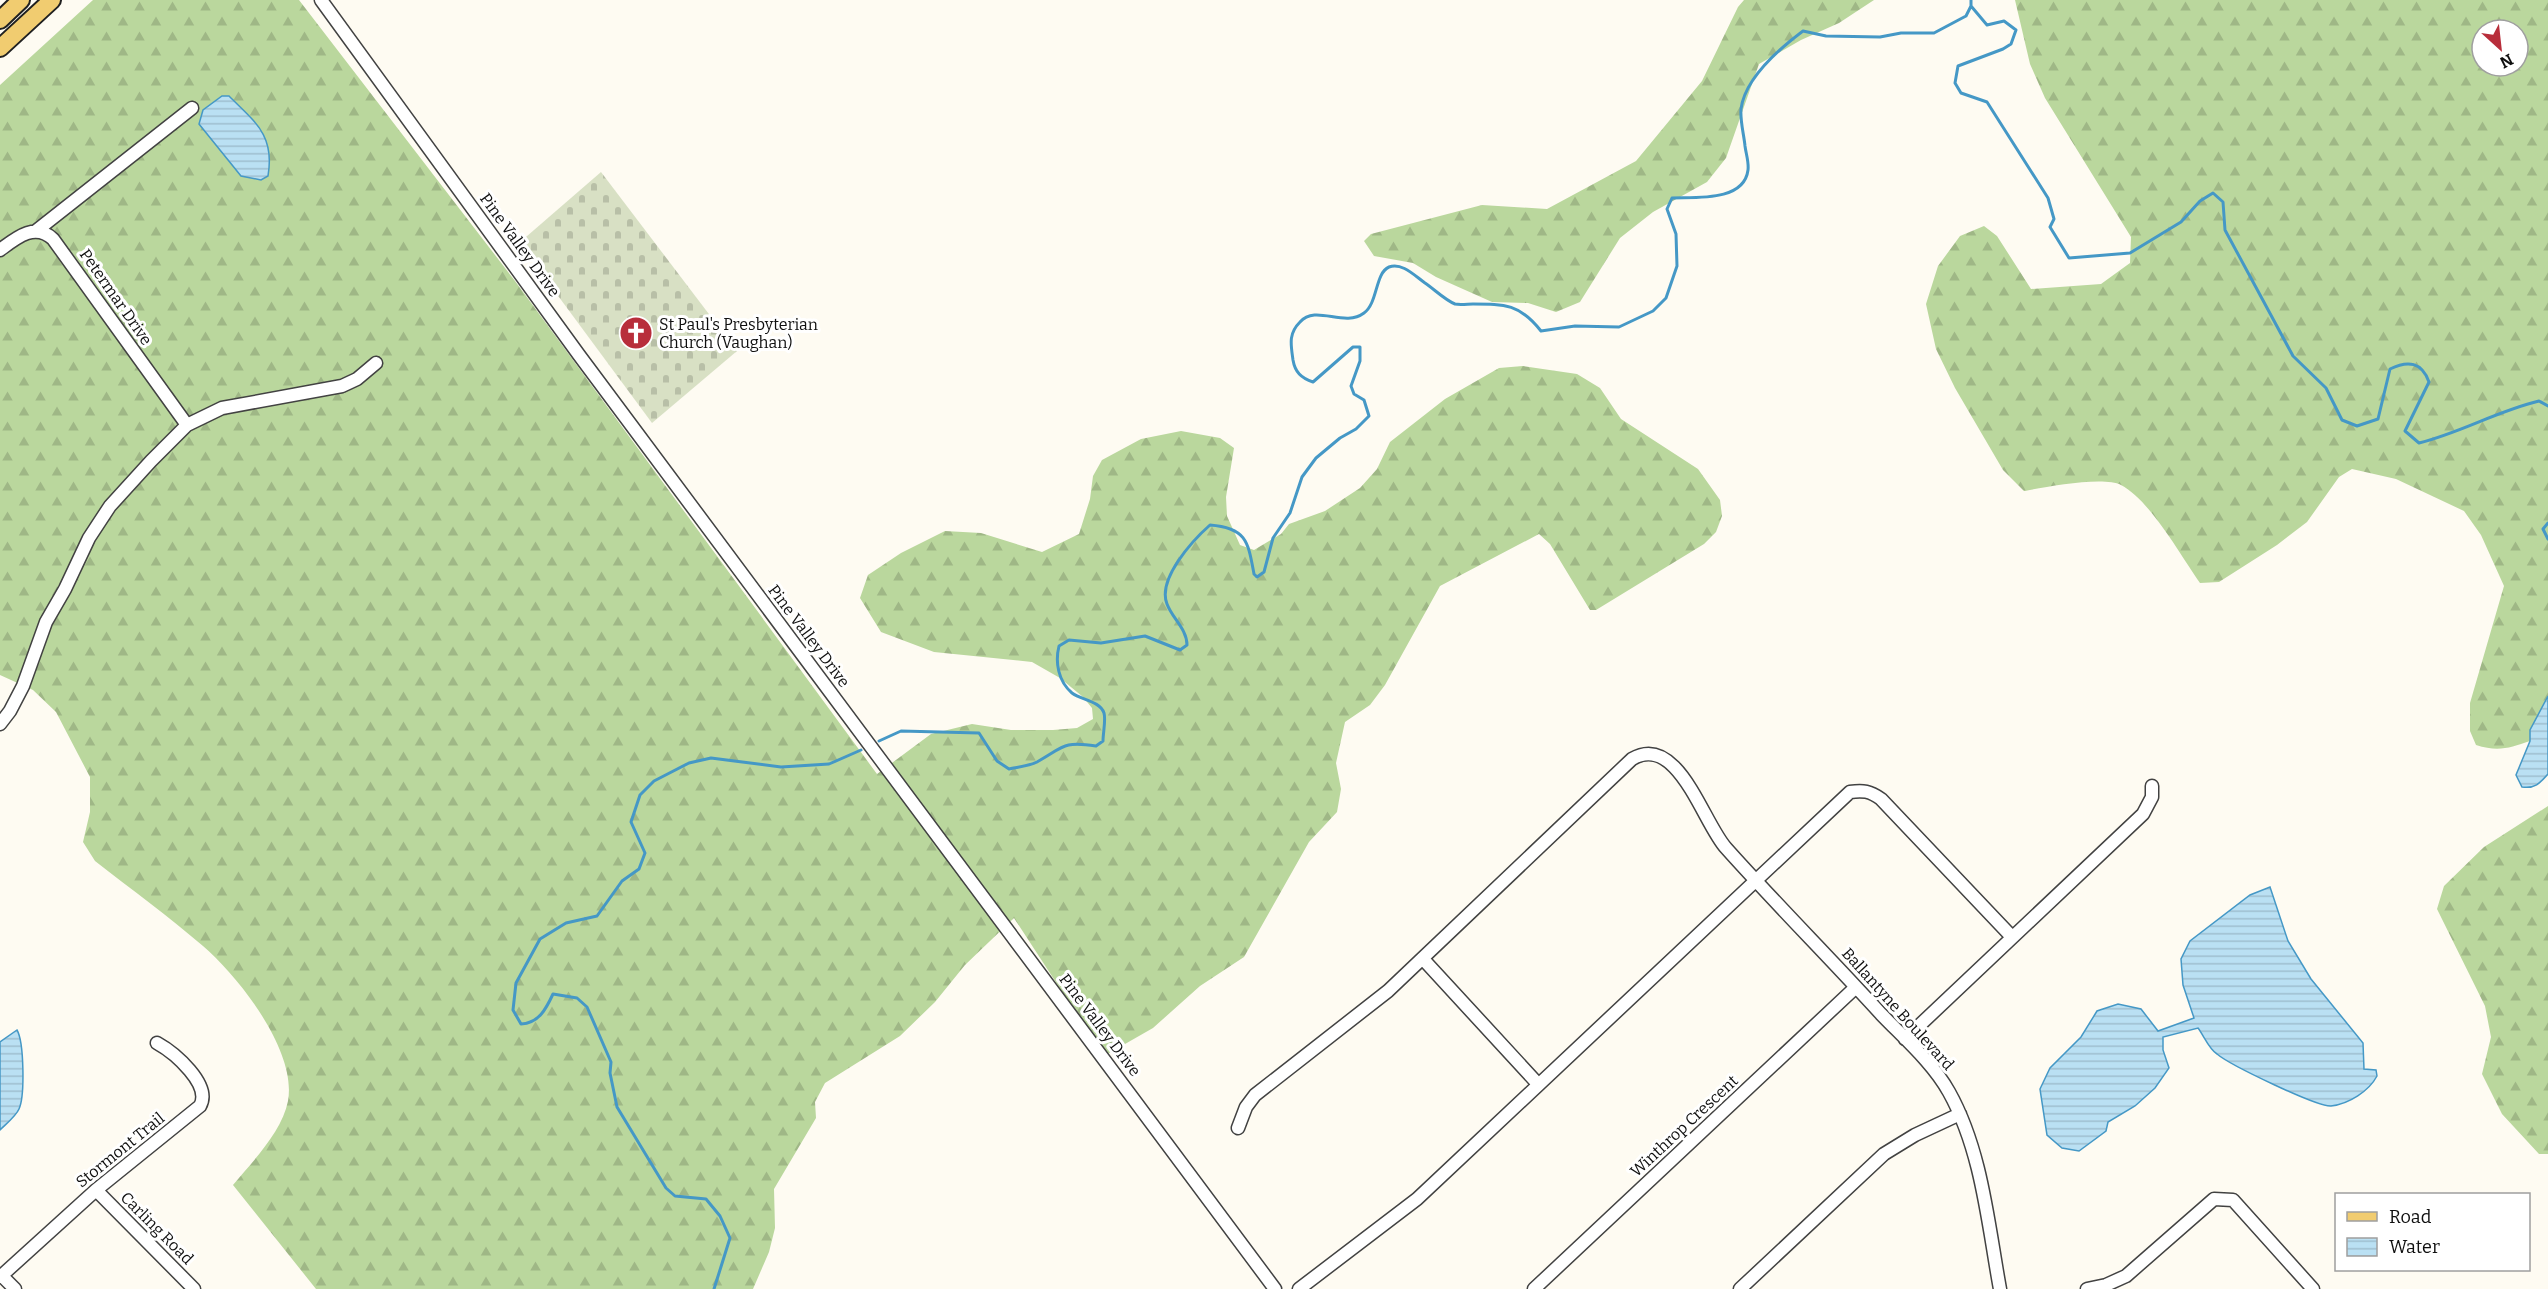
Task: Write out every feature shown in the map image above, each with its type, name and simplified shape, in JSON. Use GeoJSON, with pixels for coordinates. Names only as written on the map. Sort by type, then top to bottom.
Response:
{"type":"FeatureCollection","features":[{"type":"Feature","properties":{"kind":"main road"},"geometry":{"type":"LineString","coordinates":[[0,20],[21,0]]}},
{"type":"Feature","properties":{"kind":"main road"},"geometry":{"type":"LineString","coordinates":[[0,48],[52,0]]}},
{"type":"Feature","properties":{"kind":"street","name":"Pine Valley Drive"},"geometry":{"type":"LineString","coordinates":[[321,0],[579,355],[1275,1289]]}},
{"type":"Feature","properties":{"kind":"street"},"geometry":{"type":"LineString","coordinates":[[0,250],[22,234],[36,231],[192,108]]}},
{"type":"Feature","properties":{"kind":"street","name":"Petermar Drive"},"geometry":{"type":"LineString","coordinates":[[36,231],[46,233],[66,254],[187,425]]}},
{"type":"Feature","properties":{"kind":"street"},"geometry":{"type":"LineString","coordinates":[[0,724],[10,711],[36,654],[46,622],[65,589],[89,538],[110,506],[187,425],[222,408],[342,386],[357,379],[376,363]]}},
{"type":"Feature","properties":{"kind":"street","name":"Ballantyne Boulevard"},"geometry":{"type":"LineString","coordinates":[[1238,1128],[1246,1107],[1255,1095],[1369,1008],[1632,759],[1641,754],[1658,754],[1682,777],[1718,838],[1943,1083],[1960,1114],[1976,1162],[2000,1289]]}},
{"type":"Feature","properties":{"kind":"street"},"geometry":{"type":"LineString","coordinates":[[1905,1039],[2144,814],[2152,797],[2151,786]]}},
{"type":"Feature","properties":{"kind":"street"},"geometry":{"type":"LineString","coordinates":[[1299,1289],[1417,1198],[1850,792],[1861,790],[1872,792],[2012,937]]}},
{"type":"Feature","properties":{"kind":"street"},"geometry":{"type":"LineString","coordinates":[[1423,959],[1538,1084]]}},
{"type":"Feature","properties":{"kind":"street","name":"Winthrop Crescent"},"geometry":{"type":"LineString","coordinates":[[1534,1289],[1856,987]]}},
{"type":"Feature","properties":{"kind":"street","name":"Stormont Trail"},"geometry":{"type":"LineString","coordinates":[[1,1276],[96,1190],[195,1111],[202,1102],[201,1085],[168,1049],[157,1043]]}},
{"type":"Feature","properties":{"kind":"street"},"geometry":{"type":"LineString","coordinates":[[1740,1289],[1884,1154],[1915,1135],[1960,1114]]}},
{"type":"Feature","properties":{"kind":"street","name":"Carling Road"},"geometry":{"type":"LineString","coordinates":[[96,1190],[194,1289]]}},
{"type":"Feature","properties":{"kind":"street"},"geometry":{"type":"LineString","coordinates":[[2087,1289],[2106,1285],[2126,1276],[2214,1199],[2233,1200],[2313,1289]]}},
{"type":"Feature","properties":{"kind":"street"},"geometry":{"type":"LineString","coordinates":[[1,1276],[15,1289]]}},
{"type":"Feature","properties":{"kind":"street"},"geometry":{"type":"LineString","coordinates":[[2126,1276],[2133,1289]]}},
{"type":"Feature","properties":{"kind":"green space"},"geometry":{"type":"Polygon","coordinates":[[[93,0],[299,0],[515,281],[877,774],[931,734],[972,724],[1011,730],[1077,728],[1093,719],[1092,708],[1083,697],[1060,678],[1032,662],[934,652],[881,632],[860,598],[868,575],[901,553],[945,531],[981,533],[1042,552],[1079,534],[1090,499],[1093,476],[1102,460],[1141,439],[1181,431],[1220,438],[1234,448],[1226,497],[1227,516],[1240,545],[1254,550],[1281,534],[1289,524],[1325,511],[1360,488],[1377,469],[1390,442],[1445,399],[1499,368],[1523,366],[1577,374],[1600,388],[1621,419],[1698,469],[1720,500],[1722,516],[1716,532],[1704,544],[1596,610],[1590,610],[1550,544],[1539,534],[1440,586],[1385,685],[1370,705],[1345,722],[1336,763],[1341,789],[1337,812],[1309,842],[1244,957],[1200,986],[1153,1028],[1104,1056],[1014,918],[965,965],[935,1002],[900,1036],[825,1083],[815,1102],[816,1118],[774,1189],[775,1228],[769,1252],[753,1289],[316,1289],[233,1185],[273,1135],[285,1113],[288,1101],[288,1081],[284,1060],[275,1038],[248,995],[233,976],[203,946],[95,861],[83,842],[90,812],[90,777],[56,712],[33,690],[0,675],[0,85],[93,0]]]}},
{"type":"Feature","properties":{"kind":"green space"},"geometry":{"type":"Polygon","coordinates":[[[1744,0],[1874,0],[1839,23],[1801,40],[1759,64],[1726,158],[1707,182],[1653,212],[1620,238],[1580,302],[1556,312],[1528,303],[1492,302],[1436,277],[1413,263],[1374,256],[1364,241],[1371,234],[1482,205],[1547,209],[1636,161],[1702,81],[1738,7],[1744,0]]]}},
{"type":"Feature","properties":{"kind":"green space"},"geometry":{"type":"Polygon","coordinates":[[[2015,0],[2548,0],[2548,696],[2530,730],[2530,741],[2510,747],[2491,748],[2476,745],[2470,731],[2470,703],[2504,586],[2481,535],[2464,511],[2396,479],[2352,469],[2339,477],[2307,522],[2277,545],[2219,582],[2200,583],[2154,515],[2132,492],[2121,485],[2088,482],[2024,491],[2003,470],[1955,388],[1936,349],[1926,304],[1938,266],[1960,236],[1984,226],[1997,236],[2031,289],[2101,284],[2130,263],[2131,237],[2045,98],[2030,64],[2015,0]]]}},
{"type":"Feature","properties":{"kind":"green space"},"geometry":{"type":"Polygon","coordinates":[[[601,172],[737,351],[652,423],[519,243],[601,172]]]}},
{"type":"Feature","properties":{"kind":"green space"},"geometry":{"type":"Polygon","coordinates":[[[2548,806],[2548,1154],[2539,1154],[2502,1114],[2482,1074],[2491,1037],[2485,1006],[2437,909],[2444,886],[2484,847],[2548,806]]]}},
{"type":"Feature","properties":{"kind":"water"},"geometry":{"type":"Polygon","coordinates":[[[222,96],[229,96],[255,122],[266,140],[269,150],[268,176],[261,180],[241,176],[199,124],[203,110],[222,96]]]}},
{"type":"Feature","properties":{"kind":"water"},"geometry":{"type":"Polygon","coordinates":[[[2548,696],[2548,774],[2537,785],[2522,787],[2516,775],[2530,741],[2530,730],[2548,696]]]}},
{"type":"Feature","properties":{"kind":"water"},"geometry":{"type":"Polygon","coordinates":[[[2270,887],[2288,941],[2311,979],[2363,1043],[2364,1069],[2376,1070],[2377,1076],[2373,1082],[2364,1092],[2351,1100],[2338,1105],[2323,1105],[2274,1085],[2225,1059],[2212,1049],[2198,1028],[2163,1037],[2163,1050],[2169,1068],[2155,1088],[2135,1106],[2108,1122],[2106,1131],[2079,1151],[2062,1148],[2047,1135],[2040,1089],[2050,1068],[2081,1037],[2097,1011],[2118,1004],[2141,1009],[2158,1031],[2194,1018],[2183,985],[2181,959],[2190,941],[2250,895],[2270,887]]]}},
{"type":"Feature","properties":{"kind":"water"},"geometry":{"type":"Polygon","coordinates":[[[17,1030],[22,1057],[21,1102],[16,1114],[0,1130],[0,1042],[17,1030]]]}},
{"type":"Feature","properties":{"kind":"waterway"},"geometry":{"type":"LineString","coordinates":[[1971,0],[1971,6]]}},
{"type":"Feature","properties":{"kind":"waterway"},"geometry":{"type":"LineString","coordinates":[[1971,6],[1987,25],[2004,21],[2016,30],[2011,44],[2003,49],[1958,66],[1955,83],[1961,93],[1987,102],[2048,198],[2054,219],[2050,227],[2069,258],[2130,253],[2181,222],[2200,201],[2213,193],[2223,202],[2225,230],[2293,356],[2326,388],[2342,420],[2357,426],[2378,419],[2390,369],[2403,364],[2418,367],[2429,382],[2405,431],[2419,443],[2449,434],[2523,405],[2539,401],[2548,406]]}},
{"type":"Feature","properties":{"kind":"waterway"},"geometry":{"type":"LineString","coordinates":[[879,741],[901,731],[979,733],[997,761],[1009,769],[1034,763],[1064,746],[1076,744],[1096,746],[1103,741],[1104,713],[1099,706],[1072,693],[1067,688],[1058,665],[1059,646],[1069,640],[1101,643],[1145,636],[1180,650],[1187,645],[1185,634],[1169,609],[1165,594],[1172,572],[1186,550],[1210,525],[1232,529],[1239,533],[1247,545],[1254,574],[1257,577],[1264,572],[1273,538],[1290,513],[1302,477],[1316,458],[1340,438],[1356,429],[1369,416],[1364,400],[1354,394],[1351,386],[1360,361],[1360,347],[1353,347],[1313,382],[1297,371],[1293,360],[1292,335],[1300,322],[1314,315],[1348,318],[1364,313],[1372,302],[1384,270],[1394,266],[1408,270],[1455,304],[1494,304],[1511,307],[1526,315],[1541,331],[1575,326],[1619,327],[1653,311],[1666,298],[1677,266],[1676,234],[1667,209],[1672,198],[1717,196],[1738,188],[1745,180],[1748,164],[1741,109],[1749,86],[1774,55],[1803,31],[1826,36],[1880,37],[1901,33],[1934,33],[1966,16],[1971,6]]}},
{"type":"Feature","properties":{"kind":"waterway"},"geometry":{"type":"LineString","coordinates":[[2548,523],[2543,529],[2548,539]]}},
{"type":"Feature","properties":{"kind":"waterway"},"geometry":{"type":"LineString","coordinates":[[714,1289],[730,1238],[720,1216],[706,1199],[675,1196],[666,1188],[617,1107],[610,1073],[611,1062],[587,1007],[577,998],[553,994],[545,1010],[537,1018],[521,1024],[513,1010],[516,983],[540,939],[566,923],[597,916],[622,881],[639,869],[645,853],[631,822],[640,795],[654,781],[689,763],[711,758],[781,767],[829,764],[861,750]]}},
{"type":"Feature","properties":{"kind":"place","name":"St Paul's Presbyterian Church (Vaughan)"},"geometry":{"type":"Point","coordinates":[636,333]}}]}
